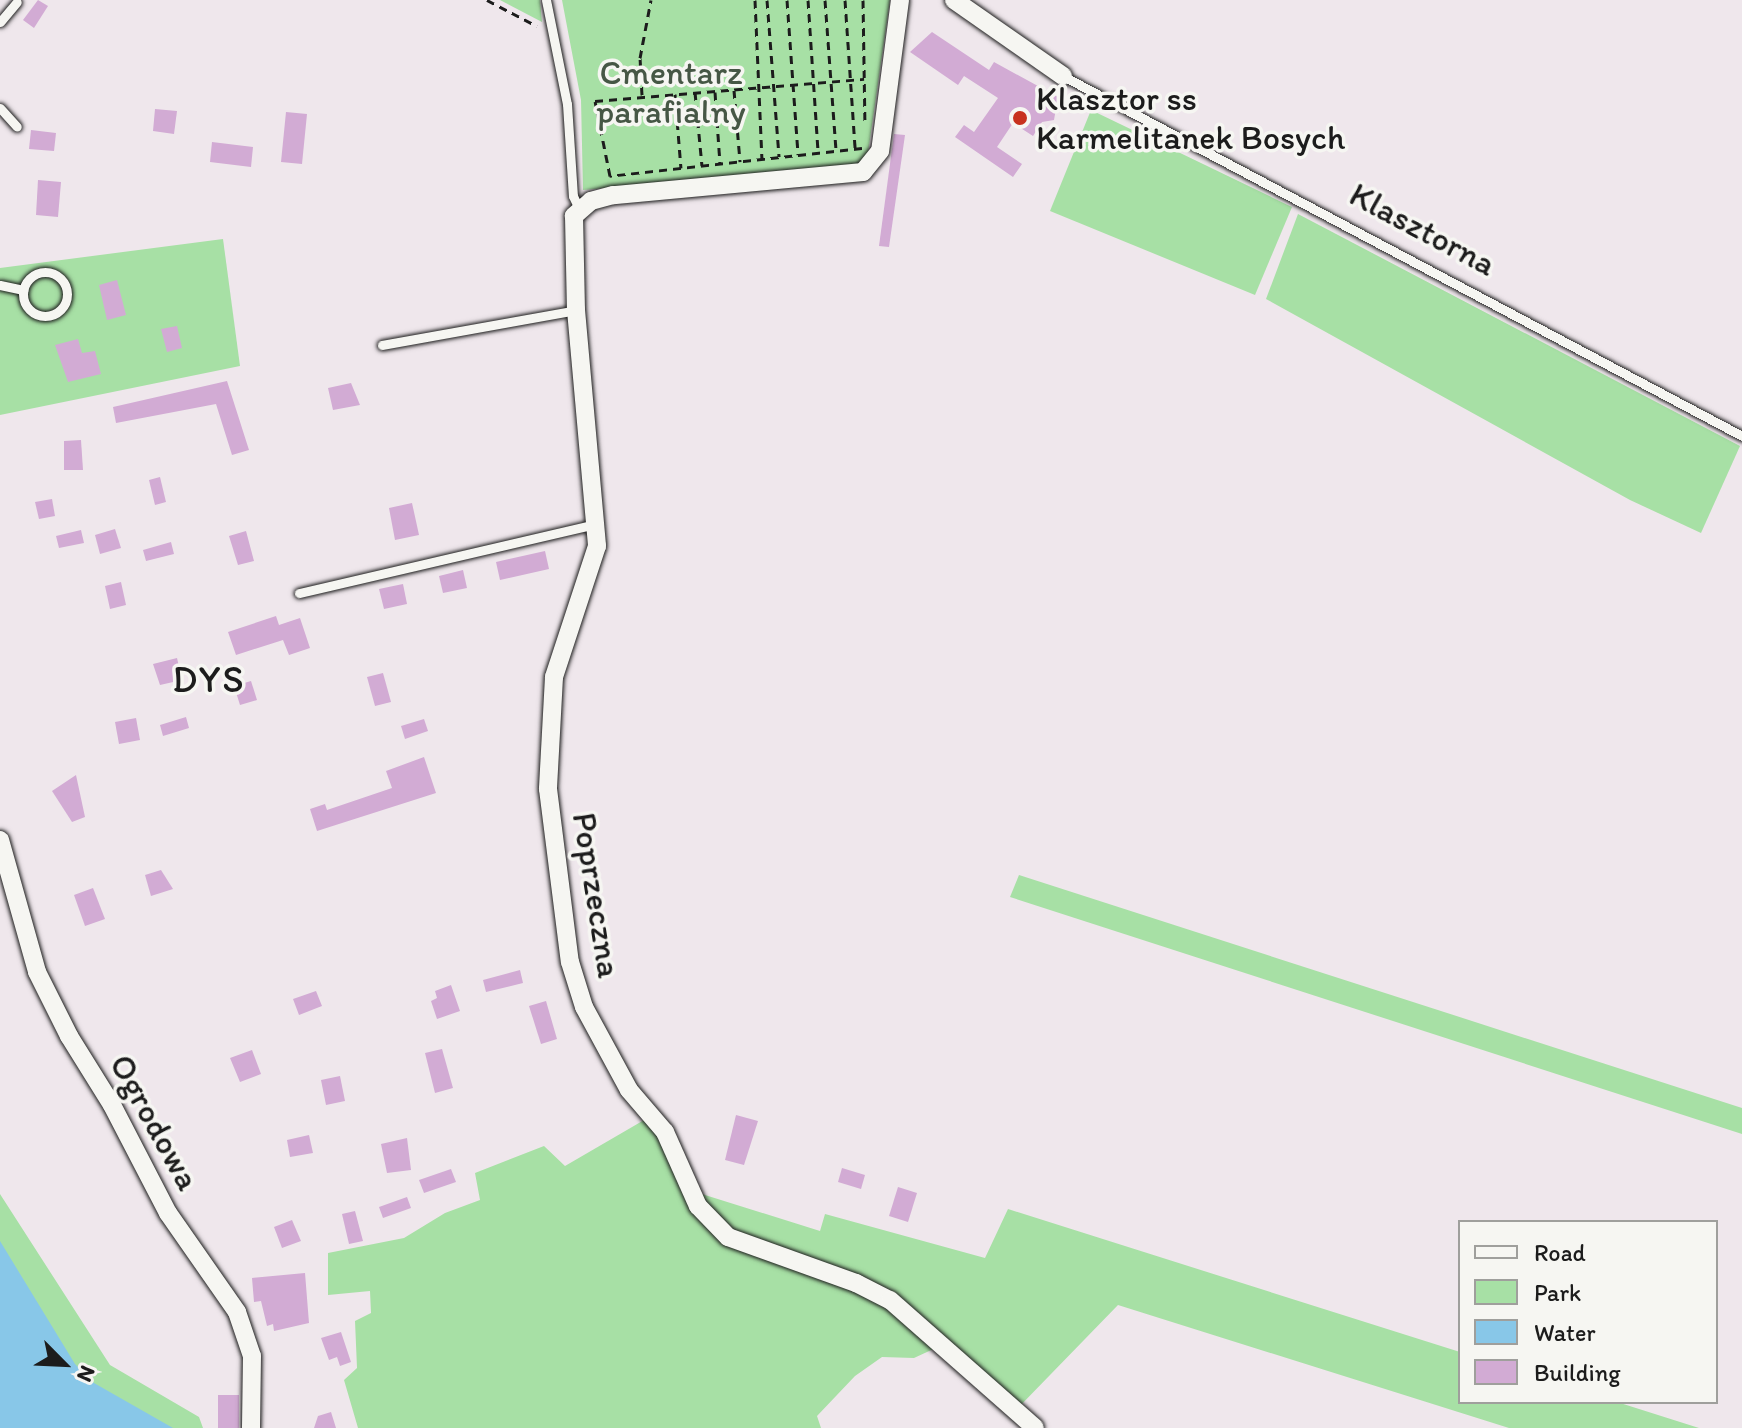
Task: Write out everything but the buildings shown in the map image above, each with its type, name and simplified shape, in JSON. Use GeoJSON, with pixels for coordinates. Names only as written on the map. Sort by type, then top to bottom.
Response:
{"type":"FeatureCollection","features":[{"type":"Feature","properties":{"kind":"street"},"geometry":{"type":"LineString","coordinates":[[579,209],[613,195],[863,172],[880,151],[900,0]]}},
{"type":"Feature","properties":{"kind":"street","name":"Klasztorna"},"geometry":{"type":"LineString","coordinates":[[954,0],[1063,76]]}},
{"type":"Feature","properties":{"kind":"street","name":"Poprzeczna"},"geometry":{"type":"LineString","coordinates":[[579,209],[571,228],[596,524],[590,579],[554,677],[548,789],[570,962],[599,1040],[629,1090],[665,1132],[698,1206],[728,1237],[856,1283],[890,1300],[1035,1428]]}},
{"type":"Feature","properties":{"kind":"street","name":"Ogrodowa"},"geometry":{"type":"LineString","coordinates":[[0,840],[37,972],[69,1036],[112,1105],[168,1213],[237,1312],[252,1356],[251,1428]]}},
{"type":"Feature","properties":{"kind":"lane"},"geometry":{"type":"LineString","coordinates":[[546,0],[567,104],[573,196],[579,209]]}},
{"type":"Feature","properties":{"kind":"lane"},"geometry":{"type":"LineString","coordinates":[[0,22],[17,2]]}},
{"type":"Feature","properties":{"kind":"lane","name":"Klasztorna"},"geometry":{"type":"LineString","coordinates":[[1063,76],[1742,436]]}},
{"type":"Feature","properties":{"kind":"lane"},"geometry":{"type":"LineString","coordinates":[[0,108],[17,127]]}},
{"type":"Feature","properties":{"kind":"lane"},"geometry":{"type":"LineString","coordinates":[[44,271],[61,276],[67,297],[61,309],[43,316],[27,307],[23,290],[32,275],[44,271]]}},
{"type":"Feature","properties":{"kind":"lane"},"geometry":{"type":"LineString","coordinates":[[0,285],[23,290]]}},
{"type":"Feature","properties":{"kind":"lane"},"geometry":{"type":"LineString","coordinates":[[382,345],[576,310]]}},
{"type":"Feature","properties":{"kind":"lane"},"geometry":{"type":"LineString","coordinates":[[299,593],[596,524]]}},
{"type":"Feature","properties":{"kind":"path"},"geometry":{"type":"LineString","coordinates":[[487,0],[552,32]]}},
{"type":"Feature","properties":{"kind":"path"},"geometry":{"type":"LineString","coordinates":[[642,97],[640,58],[651,0]]}},
{"type":"Feature","properties":{"kind":"path"},"geometry":{"type":"LineString","coordinates":[[755,0],[756,87],[762,159]]}},
{"type":"Feature","properties":{"kind":"path"},"geometry":{"type":"LineString","coordinates":[[767,0],[779,157]]}},
{"type":"Feature","properties":{"kind":"path"},"geometry":{"type":"LineString","coordinates":[[787,0],[798,155]]}},
{"type":"Feature","properties":{"kind":"path"},"geometry":{"type":"LineString","coordinates":[[808,0],[819,153]]}},
{"type":"Feature","properties":{"kind":"path"},"geometry":{"type":"LineString","coordinates":[[825,0],[836,151]]}},
{"type":"Feature","properties":{"kind":"path"},"geometry":{"type":"LineString","coordinates":[[845,0],[855,149]]}},
{"type":"Feature","properties":{"kind":"path"},"geometry":{"type":"LineString","coordinates":[[863,0],[866,148],[610,176],[595,101],[864,79]]}},
{"type":"Feature","properties":{"kind":"path"},"geometry":{"type":"LineString","coordinates":[[734,89],[740,162]]}},
{"type":"Feature","properties":{"kind":"path"},"geometry":{"type":"LineString","coordinates":[[715,90],[720,164]]}},
{"type":"Feature","properties":{"kind":"path"},"geometry":{"type":"LineString","coordinates":[[695,92],[702,166]]}},
{"type":"Feature","properties":{"kind":"path"},"geometry":{"type":"LineString","coordinates":[[675,94],[681,168]]}},
{"type":"Feature","properties":{"kind":"green space"},"geometry":{"type":"Polygon","coordinates":[[[500,0],[540,0],[542,22],[500,0]]]}},
{"type":"Feature","properties":{"kind":"green space","name":"Cmentarz parafialny"},"geometry":{"type":"Polygon","coordinates":[[[562,0],[890,0],[867,160],[861,167],[583,190],[581,100],[562,0]]]}},
{"type":"Feature","properties":{"kind":"green space"},"geometry":{"type":"Polygon","coordinates":[[[1091,110],[1292,207],[1255,295],[1050,211],[1091,110]]]}},
{"type":"Feature","properties":{"kind":"green space"},"geometry":{"type":"Polygon","coordinates":[[[1298,214],[1740,446],[1701,533],[1630,500],[1266,299],[1298,214]]]}},
{"type":"Feature","properties":{"kind":"green space"},"geometry":{"type":"Polygon","coordinates":[[[223,239],[240,366],[0,415],[0,268],[223,239]]]}},
{"type":"Feature","properties":{"kind":"green space"},"geometry":{"type":"Polygon","coordinates":[[[1019,875],[1742,1108],[1742,1134],[1010,897],[1019,875]]]}},
{"type":"Feature","properties":{"kind":"green space"},"geometry":{"type":"Polygon","coordinates":[[[651,1116],[689,1190],[820,1231],[825,1214],[985,1258],[1008,1209],[1458,1351],[1458,1404],[1623,1404],[1699,1428],[1509,1428],[1118,1305],[1016,1410],[940,1346],[914,1358],[882,1357],[855,1376],[817,1416],[821,1428],[358,1428],[344,1380],[357,1368],[355,1321],[371,1313],[370,1291],[328,1295],[328,1253],[404,1238],[445,1213],[480,1200],[475,1173],[544,1146],[565,1166],[651,1116]]]}},
{"type":"Feature","properties":{"kind":"green space"},"geometry":{"type":"Polygon","coordinates":[[[0,1194],[110,1365],[199,1417],[203,1428],[0,1428],[0,1194]]]}},
{"type":"Feature","properties":{"kind":"water"},"geometry":{"type":"Polygon","coordinates":[[[0,1241],[75,1364],[94,1383],[173,1428],[0,1428],[0,1241]]]}},
{"type":"Feature","properties":{"kind":"place","name":"Klasztor ss Karmelitanek Bosych"},"geometry":{"type":"Point","coordinates":[1020,118]}},
{"type":"Feature","properties":{"kind":"district","name":"DYS"},"geometry":{"type":"Point","coordinates":[209,680]}}]}
